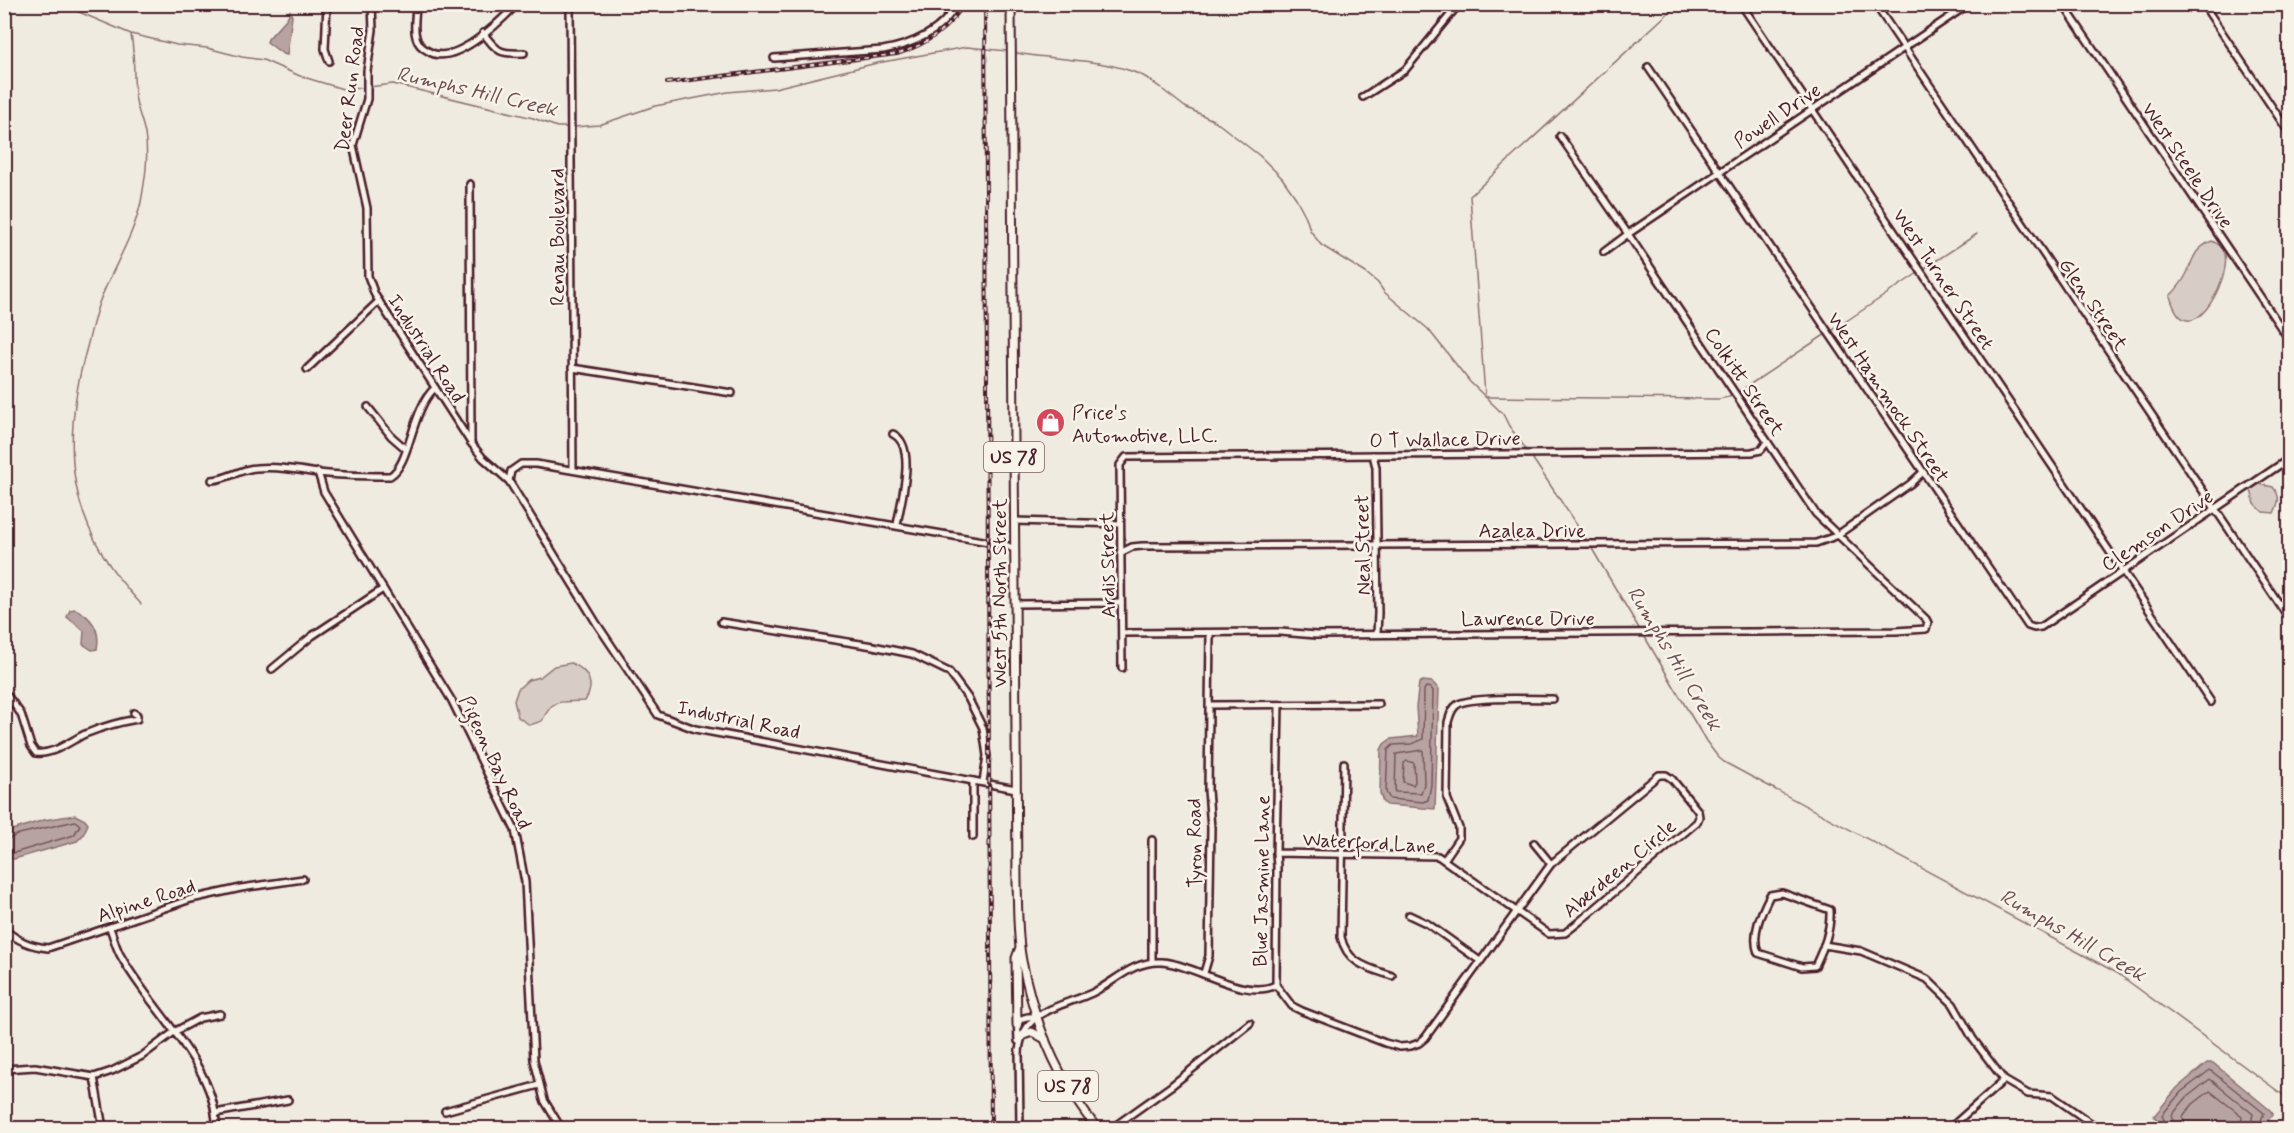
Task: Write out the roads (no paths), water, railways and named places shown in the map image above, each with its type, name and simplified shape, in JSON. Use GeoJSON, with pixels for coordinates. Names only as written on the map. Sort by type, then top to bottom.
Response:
{"type":"FeatureCollection","features":[{"type":"Feature","properties":{"kind":"main road","name":"West 5th North Street"},"geometry":{"type":"LineString","coordinates":[[1011,4],[1017,882],[1021,948],[1024,968],[1045,1040],[1068,1086],[1097,1128]]}},
{"type":"Feature","properties":{"kind":"main road"},"geometry":{"type":"LineString","coordinates":[[1017,1025],[1017,958],[1021,948]]}},
{"type":"Feature","properties":{"kind":"main road"},"geometry":{"type":"LineString","coordinates":[[1021,1036],[1032,1032],[1045,1040]]}},
{"type":"Feature","properties":{"kind":"street"},"geometry":{"type":"LineString","coordinates":[[327,4],[324,49],[329,61]]}},
{"type":"Feature","properties":{"kind":"street","name":"Deer Run Road"},"geometry":{"type":"LineString","coordinates":[[367,247],[367,208],[352,145],[367,99],[367,70],[373,30],[372,4]]}},
{"type":"Feature","properties":{"kind":"street"},"geometry":{"type":"LineString","coordinates":[[416,4],[415,35],[420,46],[432,54],[456,53],[517,4]]}},
{"type":"Feature","properties":{"kind":"street","name":"Renau Boulevard"},"geometry":{"type":"LineString","coordinates":[[570,4],[573,470]]}},
{"type":"Feature","properties":{"kind":"street"},"geometry":{"type":"LineString","coordinates":[[774,58],[900,47],[921,39],[943,21],[956,4]]}},
{"type":"Feature","properties":{"kind":"street"},"geometry":{"type":"LineString","coordinates":[[1363,98],[1405,70],[1458,4]]}},
{"type":"Feature","properties":{"kind":"street","name":"West Turner Street"},"geometry":{"type":"LineString","coordinates":[[1741,4],[2211,702]]}},
{"type":"Feature","properties":{"kind":"street","name":"Glen Street"},"geometry":{"type":"LineString","coordinates":[[1875,4],[2289,620]]}},
{"type":"Feature","properties":{"kind":"street","name":"Powell Drive"},"geometry":{"type":"LineString","coordinates":[[1604,252],[1720,171],[1969,4]]}},
{"type":"Feature","properties":{"kind":"street","name":"West Steele Drive"},"geometry":{"type":"LineString","coordinates":[[2062,4],[2289,341]]}},
{"type":"Feature","properties":{"kind":"street"},"geometry":{"type":"LineString","coordinates":[[2203,4],[2289,134]]}},
{"type":"Feature","properties":{"kind":"street"},"geometry":{"type":"LineString","coordinates":[[483,33],[498,51],[524,53]]}},
{"type":"Feature","properties":{"kind":"street","name":"West Hammock Street"},"geometry":{"type":"LineString","coordinates":[[1648,67],[2022,620],[2028,626],[2041,627]]}},
{"type":"Feature","properties":{"kind":"street"},"geometry":{"type":"LineString","coordinates":[[4,154],[8,133]]}},
{"type":"Feature","properties":{"kind":"street","name":"Colkitt Street"},"geometry":{"type":"LineString","coordinates":[[1560,136],[1816,514],[1836,536],[1928,623]]}},
{"type":"Feature","properties":{"kind":"street"},"geometry":{"type":"LineString","coordinates":[[470,184],[471,443]]}},
{"type":"Feature","properties":{"kind":"street","name":"Industrial Road"},"geometry":{"type":"LineString","coordinates":[[367,247],[368,276],[380,302],[471,443],[483,458],[509,481],[597,624],[658,715],[695,729],[1017,789]]}},
{"type":"Feature","properties":{"kind":"street"},"geometry":{"type":"LineString","coordinates":[[307,369],[380,302]]}},
{"type":"Feature","properties":{"kind":"street"},"geometry":{"type":"LineString","coordinates":[[572,368],[732,393]]}},
{"type":"Feature","properties":{"kind":"street"},"geometry":{"type":"LineString","coordinates":[[212,480],[256,468],[390,476],[398,468],[422,405],[435,388]]}},
{"type":"Feature","properties":{"kind":"street"},"geometry":{"type":"LineString","coordinates":[[368,407],[391,436],[406,449]]}},
{"type":"Feature","properties":{"kind":"street"},"geometry":{"type":"LineString","coordinates":[[893,434],[900,437],[906,457],[906,473],[897,525]]}},
{"type":"Feature","properties":{"kind":"street","name":"O T Wallace Drive"},"geometry":{"type":"LineString","coordinates":[[1121,462],[1126,457],[1138,455],[1752,452],[1761,450],[1767,442]]}},
{"type":"Feature","properties":{"kind":"street","name":"Neal Street"},"geometry":{"type":"LineString","coordinates":[[1373,455],[1376,467],[1377,634]]}},
{"type":"Feature","properties":{"kind":"street","name":"Clemson Drive"},"geometry":{"type":"LineString","coordinates":[[2041,627],[2289,458]]}},
{"type":"Feature","properties":{"kind":"street","name":"Ardis Street"},"geometry":{"type":"LineString","coordinates":[[1121,462],[1122,668]]}},
{"type":"Feature","properties":{"kind":"street"},"geometry":{"type":"LineString","coordinates":[[509,481],[511,471],[521,464],[536,464],[897,525],[1006,545],[1015,550]]}},
{"type":"Feature","properties":{"kind":"street","name":"Pigeon Bay Road"},"geometry":{"type":"LineString","coordinates":[[318,472],[321,488],[458,711],[514,830],[525,882],[532,1028],[539,1085],[548,1109],[561,1128]]}},
{"type":"Feature","properties":{"kind":"street","name":"Azalea Drive"},"geometry":{"type":"LineString","coordinates":[[1120,553],[1132,547],[1142,546],[1823,542],[1836,536],[1922,473]]}},
{"type":"Feature","properties":{"kind":"street"},"geometry":{"type":"LineString","coordinates":[[1015,521],[1120,524]]}},
{"type":"Feature","properties":{"kind":"street"},"geometry":{"type":"LineString","coordinates":[[273,669],[312,636],[383,589]]}},
{"type":"Feature","properties":{"kind":"street"},"geometry":{"type":"LineString","coordinates":[[1016,604],[1121,603]]}},
{"type":"Feature","properties":{"kind":"street"},"geometry":{"type":"LineString","coordinates":[[721,622],[912,654],[949,672],[968,698],[983,728],[987,756],[983,782]]}},
{"type":"Feature","properties":{"kind":"street","name":"Lawrence Drive"},"geometry":{"type":"LineString","coordinates":[[1123,633],[1896,631],[1923,630],[1928,623]]}},
{"type":"Feature","properties":{"kind":"street","name":"Tyron Road"},"geometry":{"type":"LineString","coordinates":[[1204,973],[1209,956],[1210,633]]}},
{"type":"Feature","properties":{"kind":"street"},"geometry":{"type":"LineString","coordinates":[[4,691],[21,714],[31,746],[36,753],[45,753],[86,734],[136,719],[138,715],[134,713]]}},
{"type":"Feature","properties":{"kind":"street"},"geometry":{"type":"LineString","coordinates":[[1444,860],[1459,838],[1459,828],[1447,798],[1450,713],[1457,705],[1472,700],[1553,699]]}},
{"type":"Feature","properties":{"kind":"street"},"geometry":{"type":"LineString","coordinates":[[1210,708],[1379,704]]}},
{"type":"Feature","properties":{"kind":"street","name":"Blue Jasmine Lane"},"geometry":{"type":"LineString","coordinates":[[1279,705],[1276,985],[1292,1005],[1385,1043],[1412,1049],[1425,1038],[1516,912]]}},
{"type":"Feature","properties":{"kind":"street"},"geometry":{"type":"LineString","coordinates":[[1344,763],[1341,937],[1343,945],[1353,960],[1392,976]]}},
{"type":"Feature","properties":{"kind":"street","name":"Aberdeen Circle"},"geometry":{"type":"LineString","coordinates":[[1659,775],[1672,779],[1698,811],[1697,822],[1565,933],[1549,934],[1516,912],[1551,864],[1659,775]]}},
{"type":"Feature","properties":{"kind":"street"},"geometry":{"type":"LineString","coordinates":[[973,781],[973,837]]}},
{"type":"Feature","properties":{"kind":"street"},"geometry":{"type":"LineString","coordinates":[[1152,840],[1152,962]]}},
{"type":"Feature","properties":{"kind":"street"},"geometry":{"type":"LineString","coordinates":[[1534,843],[1551,864]]}},
{"type":"Feature","properties":{"kind":"street","name":"Waterford Lane"},"geometry":{"type":"LineString","coordinates":[[1276,853],[1433,856],[1444,860],[1516,912]]}},
{"type":"Feature","properties":{"kind":"street","name":"Alpine Road"},"geometry":{"type":"LineString","coordinates":[[4,929],[16,939],[29,945],[48,948],[200,897],[241,888],[303,879]]}},
{"type":"Feature","properties":{"kind":"street"},"geometry":{"type":"LineString","coordinates":[[1782,893],[1830,910],[1830,924],[1824,945],[1815,966],[1802,967],[1758,953],[1754,942],[1760,917],[1770,895],[1782,893]]}},
{"type":"Feature","properties":{"kind":"street"},"geometry":{"type":"LineString","coordinates":[[1409,915],[1428,924],[1480,961]]}},
{"type":"Feature","properties":{"kind":"street"},"geometry":{"type":"LineString","coordinates":[[110,928],[122,959],[202,1074],[211,1096],[216,1128]]}},
{"type":"Feature","properties":{"kind":"street"},"geometry":{"type":"LineString","coordinates":[[1824,945],[1861,951],[1927,979],[1953,1004],[1973,1039],[2004,1080],[2028,1094],[2052,1096],[2098,1128]]}},
{"type":"Feature","properties":{"kind":"street"},"geometry":{"type":"LineString","coordinates":[[1020,1128],[1017,1025],[1024,1017],[1037,1017],[1092,993],[1128,969],[1152,962],[1180,965],[1248,989],[1266,989],[1276,985]]}},
{"type":"Feature","properties":{"kind":"street"},"geometry":{"type":"LineString","coordinates":[[4,1069],[35,1067],[94,1077],[142,1056],[174,1032],[200,1018],[220,1014]]}},
{"type":"Feature","properties":{"kind":"street"},"geometry":{"type":"LineString","coordinates":[[1019,1052],[1021,1036],[1037,1017]]}},
{"type":"Feature","properties":{"kind":"street"},"geometry":{"type":"LineString","coordinates":[[1112,1128],[1180,1079],[1250,1023]]}},
{"type":"Feature","properties":{"kind":"street"},"geometry":{"type":"LineString","coordinates":[[94,1077],[103,1128]]}},
{"type":"Feature","properties":{"kind":"street"},"geometry":{"type":"LineString","coordinates":[[1950,1128],[2004,1080]]}},
{"type":"Feature","properties":{"kind":"street"},"geometry":{"type":"LineString","coordinates":[[445,1111],[539,1085]]}},
{"type":"Feature","properties":{"kind":"street"},"geometry":{"type":"LineString","coordinates":[[215,1113],[288,1100]]}},
{"type":"Feature","properties":{"kind":"street"},"geometry":{"type":"LineString","coordinates":[[1958,1122],[1963,1128]]}},
{"type":"Feature","properties":{"kind":"water"},"geometry":{"type":"Polygon","coordinates":[[[290,11],[292,16],[287,55],[267,42],[290,11]]]}},
{"type":"Feature","properties":{"kind":"water"},"geometry":{"type":"Polygon","coordinates":[[[75,609],[94,624],[98,636],[97,649],[92,650],[83,644],[84,631],[67,617],[70,610],[75,609]]]}},
{"type":"Feature","properties":{"kind":"water"},"geometry":{"type":"Polygon","coordinates":[[[1432,682],[1439,689],[1435,809],[1387,805],[1383,802],[1380,793],[1381,750],[1384,744],[1391,739],[1418,736],[1416,707],[1419,683],[1432,682]]]}},
{"type":"Feature","properties":{"kind":"water"},"geometry":{"type":"Polygon","coordinates":[[[75,815],[88,824],[77,841],[14,859],[9,859],[5,854],[5,840],[9,831],[44,820],[75,815]]]}},
{"type":"Feature","properties":{"kind":"water"},"geometry":{"type":"Polygon","coordinates":[[[2207,1063],[2213,1063],[2270,1110],[2273,1114],[2262,1128],[2163,1128],[2154,1116],[2177,1088],[2207,1063]]]}},
{"type":"Feature","properties":{"kind":"waterway","name":"Rumphs Hill Creek"},"geometry":{"type":"LineString","coordinates":[[52,4],[79,12],[131,34],[177,45],[207,48],[263,60],[300,76],[343,89],[365,88]]}},
{"type":"Feature","properties":{"kind":"waterway"},"geometry":{"type":"LineString","coordinates":[[1485,395],[1470,196],[1678,4]]}},
{"type":"Feature","properties":{"kind":"waterway"},"geometry":{"type":"LineString","coordinates":[[131,35],[134,87],[146,142],[144,185],[133,228],[104,290],[94,319],[78,384],[73,419],[72,452],[76,484],[84,515],[97,545],[116,575],[141,604]]}},
{"type":"Feature","properties":{"kind":"waterway","name":"Rumphs Hill Creek"},"geometry":{"type":"LineString","coordinates":[[574,127],[599,125],[655,106],[728,92],[775,88],[877,63],[967,47],[1007,51]]}},
{"type":"Feature","properties":{"kind":"waterway","name":"Rumphs Hill Creek"},"geometry":{"type":"LineString","coordinates":[[1016,53],[1112,66],[1141,75],[1161,88]]}},
{"type":"Feature","properties":{"kind":"waterway","name":"Rumphs Hill Creek"},"geometry":{"type":"LineString","coordinates":[[369,87],[393,84],[533,118],[557,127],[569,127]]}},
{"type":"Feature","properties":{"kind":"waterway","name":"Rumphs Hill Creek"},"geometry":{"type":"LineString","coordinates":[[1163,90],[1185,107],[1215,121],[1260,156],[1282,178],[1296,198],[1310,230],[1321,245],[1366,273],[1378,283],[1384,292],[1428,329],[1470,382],[1503,414],[1528,452]]}},
{"type":"Feature","properties":{"kind":"waterway"},"geometry":{"type":"LineString","coordinates":[[1922,270],[1977,234]]}},
{"type":"Feature","properties":{"kind":"waterway"},"geometry":{"type":"LineString","coordinates":[[1830,332],[1918,273]]}},
{"type":"Feature","properties":{"kind":"waterway"},"geometry":{"type":"LineString","coordinates":[[1737,393],[1826,334]]}},
{"type":"Feature","properties":{"kind":"waterway"},"geometry":{"type":"LineString","coordinates":[[1486,397],[1719,399],[1733,396]]}},
{"type":"Feature","properties":{"kind":"waterway","name":"Rumphs Hill Creek"},"geometry":{"type":"LineString","coordinates":[[1531,456],[1588,542]]}},
{"type":"Feature","properties":{"kind":"waterway","name":"Rumphs Hill Creek"},"geometry":{"type":"LineString","coordinates":[[1591,547],[1640,630]]}},
{"type":"Feature","properties":{"kind":"waterway","name":"Rumphs Hill Creek"},"geometry":{"type":"LineString","coordinates":[[1643,634],[1706,741],[1724,762],[2117,973],[2290,1100]]}},
{"type":"Feature","properties":{"kind":"railway"},"geometry":{"type":"LineString","coordinates":[[667,83],[897,54],[927,41],[951,22],[964,4]]}},
{"type":"Feature","properties":{"kind":"railway"},"geometry":{"type":"LineString","coordinates":[[985,4],[991,1128]]}},
{"type":"Feature","properties":{"kind":"place","name":"Price's Automotive, LLC."},"geometry":{"type":"Point","coordinates":[1051,423]}}]}
